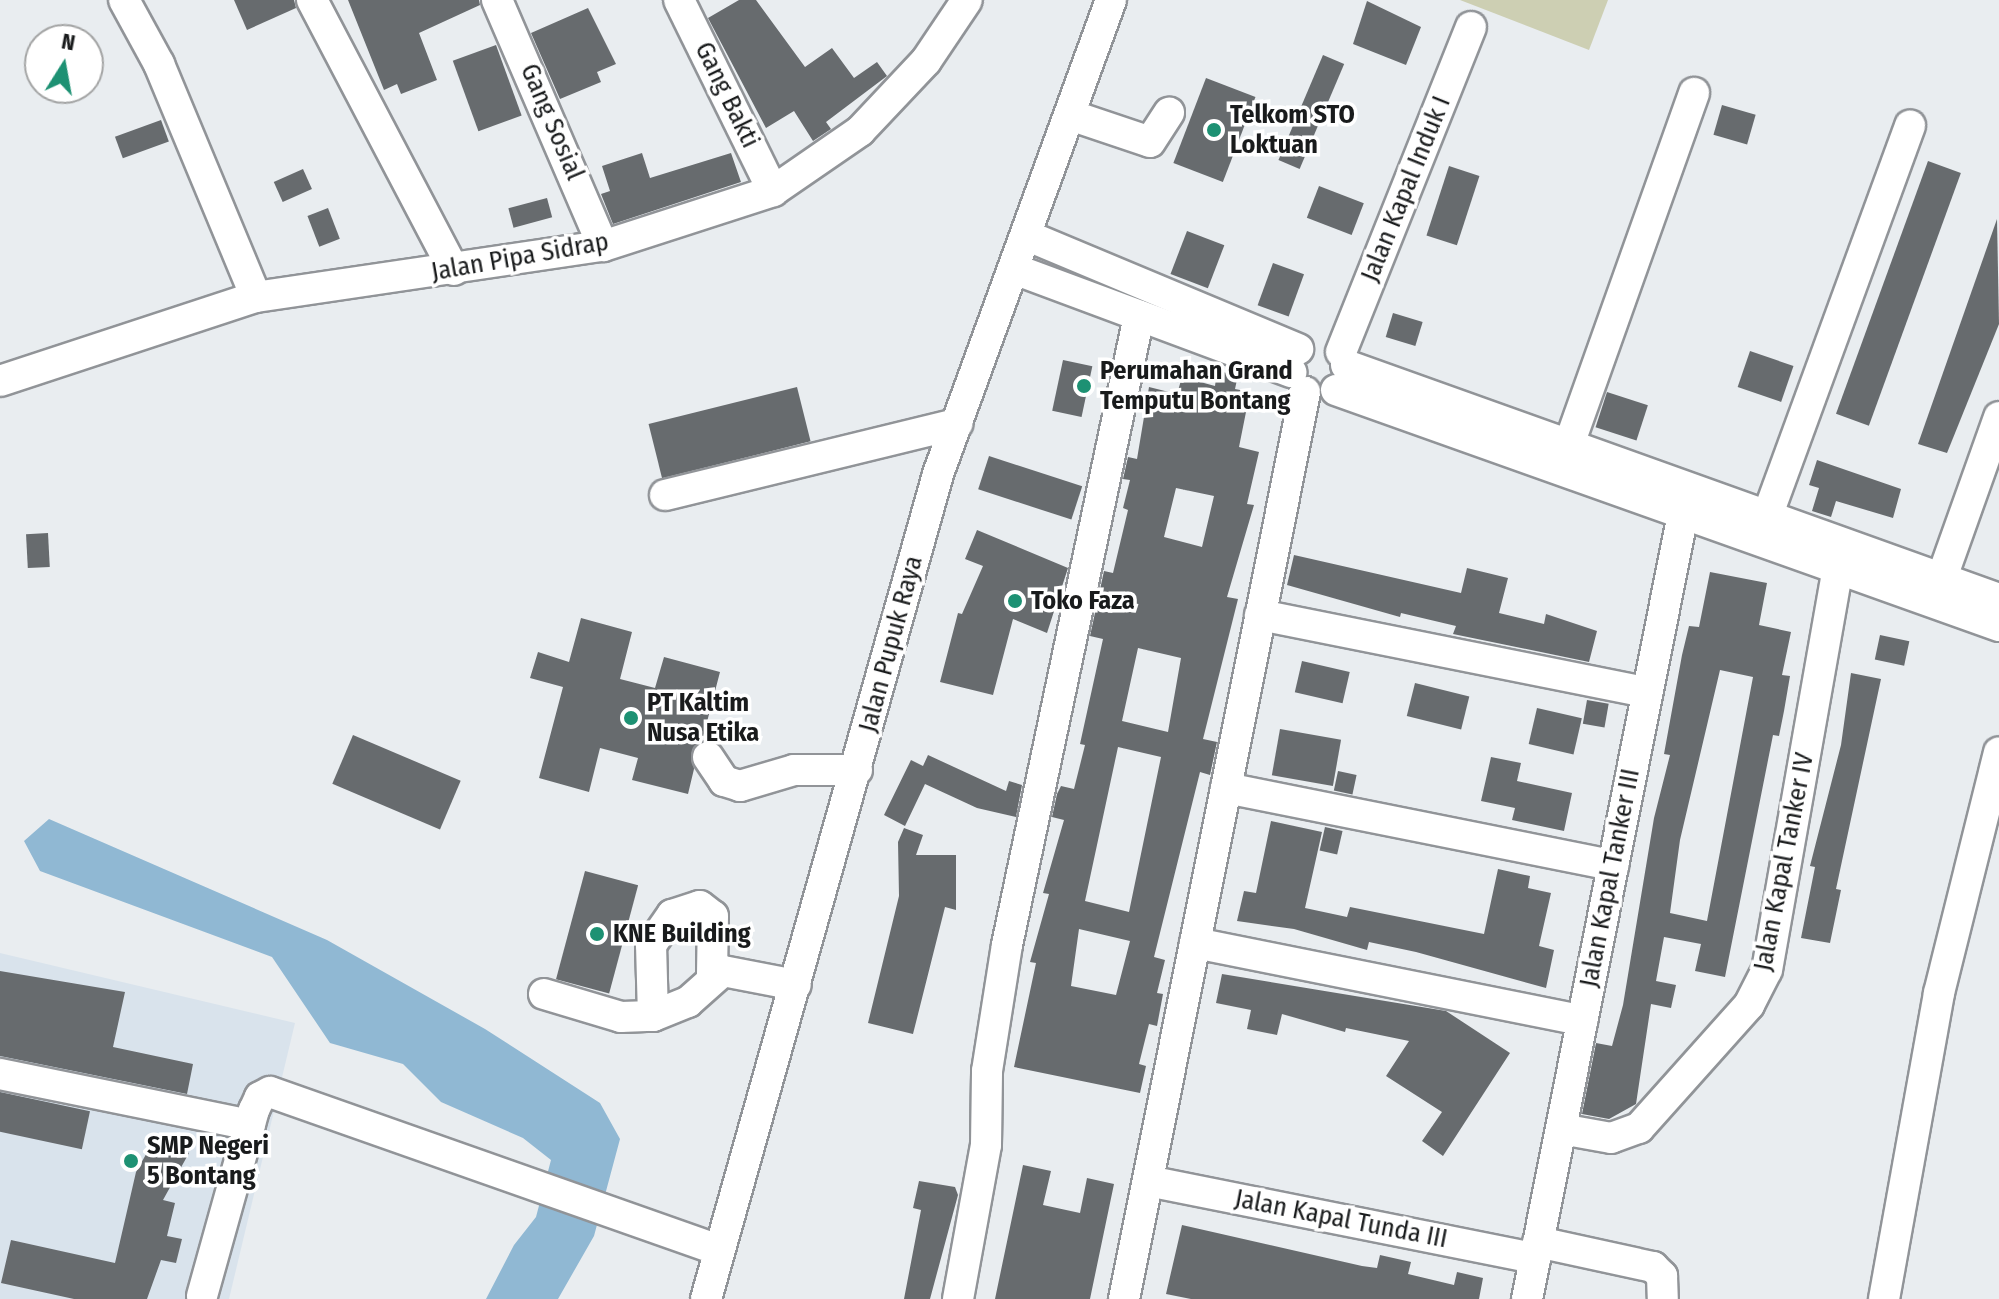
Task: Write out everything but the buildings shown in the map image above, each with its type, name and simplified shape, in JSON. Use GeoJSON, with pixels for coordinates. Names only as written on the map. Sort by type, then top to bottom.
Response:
{"type":"FeatureCollection","features":[{"type":"Feature","properties":{"kind":"street"},"geometry":{"type":"LineString","coordinates":[[124,0],[159,64],[256,297]]}},
{"type":"Feature","properties":{"kind":"street"},"geometry":{"type":"LineString","coordinates":[[312,0],[454,270]]}},
{"type":"Feature","properties":{"kind":"street","name":"Gang Sosial"},"geometry":{"type":"LineString","coordinates":[[497,0],[603,246]]}},
{"type":"Feature","properties":{"kind":"street","name":"Gang Bakti"},"geometry":{"type":"LineString","coordinates":[[679,0],[773,191]]}},
{"type":"Feature","properties":{"kind":"street","name":"Jalan Pipa Sidrap"},"geometry":{"type":"LineString","coordinates":[[0,381],[256,297],[603,246],[773,191],[860,131],[926,61],[967,0]]}},
{"type":"Feature","properties":{"kind":"street","name":"Jalan Pupuk Raya"},"geometry":{"type":"LineString","coordinates":[[706,1299],[957,424],[1028,236],[1111,0]]}},
{"type":"Feature","properties":{"kind":"street","name":"Jalan Kapal Induk I"},"geometry":{"type":"LineString","coordinates":[[1341,369],[1471,27]]}},
{"type":"Feature","properties":{"kind":"street"},"geometry":{"type":"LineString","coordinates":[[1564,458],[1694,93]]}},
{"type":"Feature","properties":{"kind":"street"},"geometry":{"type":"LineString","coordinates":[[1070,115],[1150,142],[1169,113]]}},
{"type":"Feature","properties":{"kind":"street"},"geometry":{"type":"LineString","coordinates":[[1763,529],[1910,125]]}},
{"type":"Feature","properties":{"kind":"street"},"geometry":{"type":"LineString","coordinates":[[1028,236],[1298,371],[1321,395],[1341,369]]}},
{"type":"Feature","properties":{"kind":"street"},"geometry":{"type":"LineString","coordinates":[[1014,269],[1298,371]]}},
{"type":"Feature","properties":{"kind":"street"},"geometry":{"type":"LineString","coordinates":[[958,1299],[986,1145],[987,1071],[1007,945],[1139,316]]}},
{"type":"Feature","properties":{"kind":"street"},"geometry":{"type":"LineString","coordinates":[[1124,1299],[1260,615],[1298,371],[1320,340],[1341,369],[1564,458],[1937,591],[1999,626]]}},
{"type":"Feature","properties":{"kind":"street"},"geometry":{"type":"LineString","coordinates":[[1937,591],[1999,417]]}},
{"type":"Feature","properties":{"kind":"street"},"geometry":{"type":"LineString","coordinates":[[665,495],[957,424]]}},
{"type":"Feature","properties":{"kind":"street"},"geometry":{"type":"LineString","coordinates":[[1564,458],[1683,514],[1763,529],[1838,569],[1937,591],[1999,599]]}},
{"type":"Feature","properties":{"kind":"street","name":"Jalan Kapal Tanker III"},"geometry":{"type":"LineString","coordinates":[[1527,1299],[1683,514]]}},
{"type":"Feature","properties":{"kind":"street","name":"Jalan Kapal Tanker IV"},"geometry":{"type":"LineString","coordinates":[[1561,1129],[1611,1138],[1639,1128],[1749,1005],[1767,970],[1838,569]]}},
{"type":"Feature","properties":{"kind":"street"},"geometry":{"type":"LineString","coordinates":[[1260,615],[1647,692]]}},
{"type":"Feature","properties":{"kind":"street"},"geometry":{"type":"LineString","coordinates":[[1884,1299],[1939,993],[1999,752]]}},
{"type":"Feature","properties":{"kind":"street"},"geometry":{"type":"LineString","coordinates":[[708,757],[724,781],[740,786],[794,770],[857,770]]}},
{"type":"Feature","properties":{"kind":"street"},"geometry":{"type":"LineString","coordinates":[[1226,788],[1613,865]]}},
{"type":"Feature","properties":{"kind":"street"},"geometry":{"type":"LineString","coordinates":[[653,1016],[651,945],[672,915],[700,906],[713,916],[712,976]]}},
{"type":"Feature","properties":{"kind":"street"},"geometry":{"type":"LineString","coordinates":[[1195,943],[1582,1020]]}},
{"type":"Feature","properties":{"kind":"street"},"geometry":{"type":"LineString","coordinates":[[544,994],[621,1017],[653,1016],[688,1002],[712,976],[734,970],[796,985]]}},
{"type":"Feature","properties":{"kind":"street"},"geometry":{"type":"LineString","coordinates":[[0,1074],[250,1125]]}},
{"type":"Feature","properties":{"kind":"street"},"geometry":{"type":"LineString","coordinates":[[202,1296],[250,1125],[260,1097],[270,1092],[719,1250]]}},
{"type":"Feature","properties":{"kind":"street","name":"Jalan Kapal Tunda III"},"geometry":{"type":"LineString","coordinates":[[1148,1181],[1537,1250],[1653,1267],[1662,1276],[1663,1299]]}},
{"type":"Feature","properties":{"kind":"shaded area","name":"SMP Negeri 5 Bontang"},"geometry":{"type":"Polygon","coordinates":[[[0,953],[295,1023],[229,1299],[0,1299],[0,953]]]}},
{"type":"Feature","properties":{"kind":"green space"},"geometry":{"type":"Polygon","coordinates":[[[1460,0],[1608,0],[1589,50],[1460,0]]]}},
{"type":"Feature","properties":{"kind":"water"},"geometry":{"type":"Polygon","coordinates":[[[49,819],[327,940],[485,1029],[600,1103],[620,1139],[594,1236],[558,1299],[486,1299],[514,1245],[536,1217],[551,1160],[523,1138],[441,1102],[403,1064],[330,1043],[272,957],[40,871],[24,841],[49,819]]]}},
{"type":"Feature","properties":{"kind":"place","name":"Telkom STO Loktuan"},"geometry":{"type":"Point","coordinates":[1214,130]}},
{"type":"Feature","properties":{"kind":"place","name":"Perumahan Grand Temputu Bontang"},"geometry":{"type":"Point","coordinates":[1084,386]}},
{"type":"Feature","properties":{"kind":"place","name":"Toko Faza"},"geometry":{"type":"Point","coordinates":[1015,601]}},
{"type":"Feature","properties":{"kind":"place","name":"PT Kaltim Nusa Etika"},"geometry":{"type":"Point","coordinates":[631,718]}},
{"type":"Feature","properties":{"kind":"place","name":"KNE Building"},"geometry":{"type":"Point","coordinates":[597,934]}},
{"type":"Feature","properties":{"kind":"place","name":"SMP Negeri 5 Bontang"},"geometry":{"type":"Point","coordinates":[131,1161]}}]}
